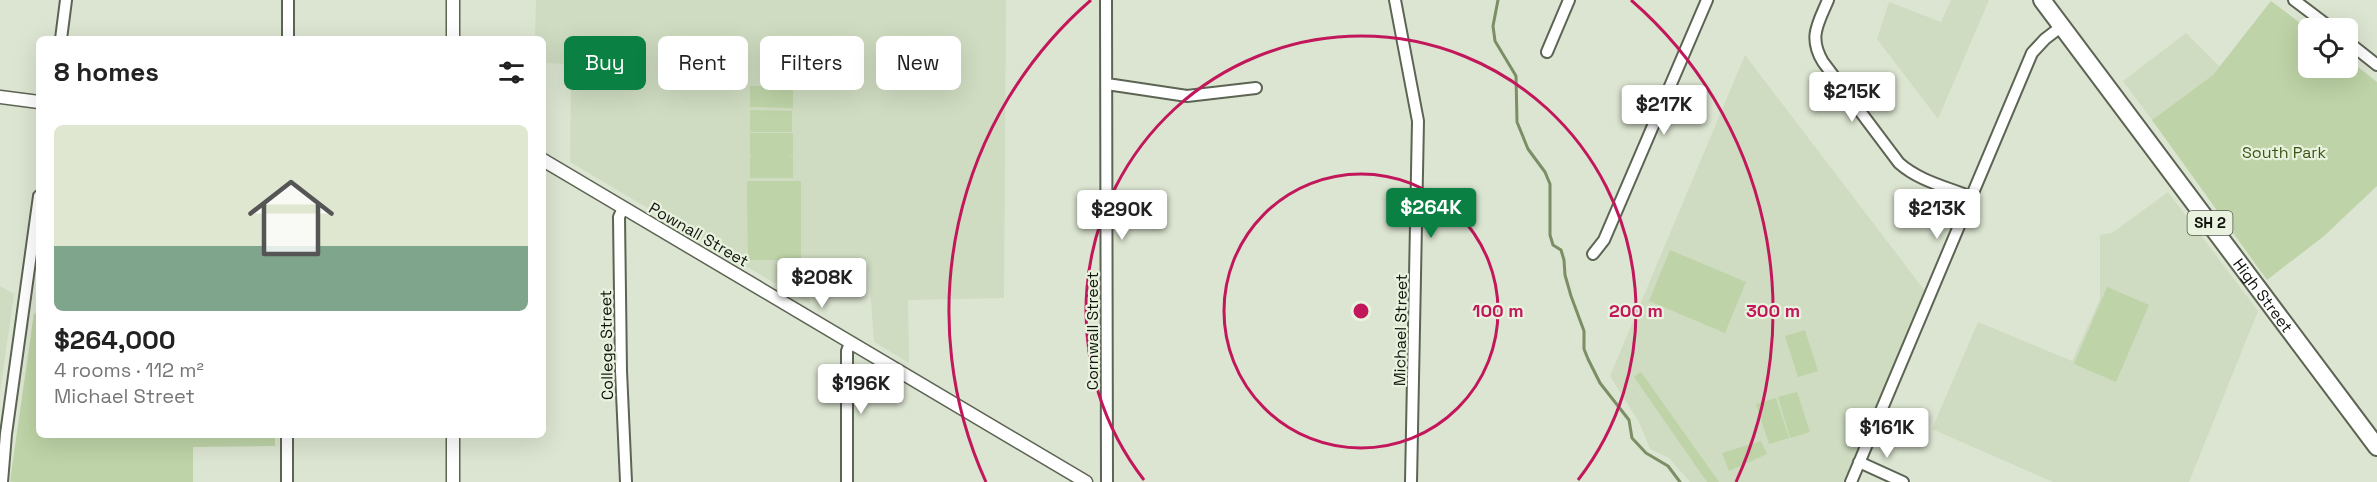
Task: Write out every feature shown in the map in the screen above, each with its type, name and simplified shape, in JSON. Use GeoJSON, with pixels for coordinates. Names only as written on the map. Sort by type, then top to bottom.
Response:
{"type":"FeatureCollection","features":[{"type":"Feature","properties":{"kind":"highway","name":"High Street"},"geometry":{"type":"LineString","coordinates":[[2042,0],[2377,447]]}},
{"type":"Feature","properties":{"kind":"street"},"geometry":{"type":"LineString","coordinates":[[61,36],[66,0]]}},
{"type":"Feature","properties":{"kind":"street"},"geometry":{"type":"LineString","coordinates":[[288,0],[288,36]]}},
{"type":"Feature","properties":{"kind":"street"},"geometry":{"type":"LineString","coordinates":[[453,0],[453,36]]}},
{"type":"Feature","properties":{"kind":"street","name":"Cornwall Street"},"geometry":{"type":"LineString","coordinates":[[1106,0],[1107,482]]}},
{"type":"Feature","properties":{"kind":"street","name":"Michael Street"},"geometry":{"type":"LineString","coordinates":[[1395,0],[1418,121],[1411,482]]}},
{"type":"Feature","properties":{"kind":"street"},"geometry":{"type":"LineString","coordinates":[[1547,52],[1569,0]]}},
{"type":"Feature","properties":{"kind":"street"},"geometry":{"type":"LineString","coordinates":[[1593,254],[1604,240],[1707,0]]}},
{"type":"Feature","properties":{"kind":"street"},"geometry":{"type":"LineString","coordinates":[[1828,0],[1815,31],[1815,46],[1823,62],[1899,163],[1920,177],[1971,197]]}},
{"type":"Feature","properties":{"kind":"street"},"geometry":{"type":"LineString","coordinates":[[2294,0],[2318,18]]}},
{"type":"Feature","properties":{"kind":"street"},"geometry":{"type":"LineString","coordinates":[[1851,482],[2032,53],[2062,26]]}},
{"type":"Feature","properties":{"kind":"street"},"geometry":{"type":"LineString","coordinates":[[2358,50],[2377,65]]}},
{"type":"Feature","properties":{"kind":"street"},"geometry":{"type":"LineString","coordinates":[[1107,84],[1187,96],[1256,88]]}},
{"type":"Feature","properties":{"kind":"street"},"geometry":{"type":"LineString","coordinates":[[0,97],[36,102]]}},
{"type":"Feature","properties":{"kind":"street","name":"Pownall Street"},"geometry":{"type":"LineString","coordinates":[[546,162],[1086,482]]}},
{"type":"Feature","properties":{"kind":"street","name":"College Street"},"geometry":{"type":"LineString","coordinates":[[623,208],[619,217],[626,482]]}},
{"type":"Feature","properties":{"kind":"street"},"geometry":{"type":"LineString","coordinates":[[2,482],[7,425],[36,217]]}},
{"type":"Feature","properties":{"kind":"street"},"geometry":{"type":"LineString","coordinates":[[847,482],[847,351],[850,343]]}},
{"type":"Feature","properties":{"kind":"street"},"geometry":{"type":"LineString","coordinates":[[287,438],[287,482]]}},
{"type":"Feature","properties":{"kind":"street"},"geometry":{"type":"LineString","coordinates":[[453,438],[453,482]]}},
{"type":"Feature","properties":{"kind":"street"},"geometry":{"type":"LineString","coordinates":[[1859,462],[1903,482]]}},
{"type":"Feature","properties":{"kind":"shaded area"},"geometry":{"type":"Polygon","coordinates":[[[536,0],[1006,0],[1004,298],[908,300],[909,363],[874,342],[868,260],[808,265],[810,304],[570,162],[571,90],[646,90],[646,36],[564,36],[564,64],[546,63],[546,36],[535,36],[536,0]]]}},
{"type":"Feature","properties":{"kind":"shaded area"},"geometry":{"type":"Polygon","coordinates":[[[1951,0],[1989,0],[1938,119],[1877,39],[1889,2],[1941,22],[1951,0]]]}},
{"type":"Feature","properties":{"kind":"shaded area"},"geometry":{"type":"Polygon","coordinates":[[[2186,33],[2220,67],[2213,75],[2152,120],[2123,81],[2186,33]]]}},
{"type":"Feature","properties":{"kind":"shaded area"},"geometry":{"type":"Polygon","coordinates":[[[1745,55],[1925,291],[1843,482],[1690,482],[1669,458],[1650,449],[1639,422],[1610,376],[1745,55]]]}},
{"type":"Feature","properties":{"kind":"shaded area"},"geometry":{"type":"Polygon","coordinates":[[[2168,192],[2258,311],[2189,482],[2053,482],[1932,429],[1978,322],[2072,361],[2100,299],[2100,235],[2112,233],[2168,192]]]}},
{"type":"Feature","properties":{"kind":"shaded area"},"geometry":{"type":"Polygon","coordinates":[[[0,286],[14,294],[0,393],[0,286]]]}},
{"type":"Feature","properties":{"kind":"green space","name":"South Park"},"geometry":{"type":"Polygon","coordinates":[[[2271,1],[2298,21],[2298,78],[2358,78],[2358,67],[2377,82],[2377,186],[2324,236],[2267,280],[2152,120],[2213,75],[2271,1]]]}},
{"type":"Feature","properties":{"kind":"green space"},"geometry":{"type":"Polygon","coordinates":[[[750,86],[760,86],[760,90],[793,90],[793,108],[750,107],[750,86]]]}},
{"type":"Feature","properties":{"kind":"green space"},"geometry":{"type":"Polygon","coordinates":[[[750,110],[792,111],[792,132],[750,132],[750,110]]]}},
{"type":"Feature","properties":{"kind":"green space"},"geometry":{"type":"Polygon","coordinates":[[[750,133],[793,133],[793,155],[788,156],[793,156],[793,178],[750,178],[750,156],[755,156],[750,155],[750,133]]]}},
{"type":"Feature","properties":{"kind":"green space"},"geometry":{"type":"Polygon","coordinates":[[[747,181],[801,181],[801,260],[748,260],[747,181]]]}},
{"type":"Feature","properties":{"kind":"green space"},"geometry":{"type":"Polygon","coordinates":[[[1670,250],[1746,282],[1725,333],[1649,301],[1670,250]]]}},
{"type":"Feature","properties":{"kind":"green space"},"geometry":{"type":"Polygon","coordinates":[[[2107,287],[2149,305],[2116,382],[2074,364],[2107,287]]]}},
{"type":"Feature","properties":{"kind":"green space"},"geometry":{"type":"Polygon","coordinates":[[[34,313],[36,314],[36,438],[275,438],[275,446],[193,447],[193,482],[10,481],[34,313]]]}},
{"type":"Feature","properties":{"kind":"green space"},"geometry":{"type":"Polygon","coordinates":[[[1805,330],[1818,371],[1798,377],[1785,336],[1805,330]]]}},
{"type":"Feature","properties":{"kind":"green space"},"geometry":{"type":"Polygon","coordinates":[[[1641,372],[1719,482],[1707,482],[1634,377],[1641,372]]]}},
{"type":"Feature","properties":{"kind":"green space"},"geometry":{"type":"Polygon","coordinates":[[[1797,392],[1810,432],[1790,438],[1778,397],[1797,392]]]}},
{"type":"Feature","properties":{"kind":"green space"},"geometry":{"type":"Polygon","coordinates":[[[1776,398],[1789,438],[1769,444],[1756,404],[1776,398]]]}},
{"type":"Feature","properties":{"kind":"green space"},"geometry":{"type":"Polygon","coordinates":[[[1761,441],[1767,454],[1729,471],[1722,453],[1761,441]]]}},
{"type":"Feature","properties":{"kind":"waterway"},"geometry":{"type":"LineString","coordinates":[[1498,0],[1493,26],[1495,41],[1516,76],[1517,122],[1528,149],[1545,172],[1550,184],[1550,235],[1553,245],[1561,250],[1564,260],[1565,275],[1584,331],[1584,349],[1600,383],[1629,420],[1632,438],[1646,453],[1668,466],[1680,482]]}}]}
